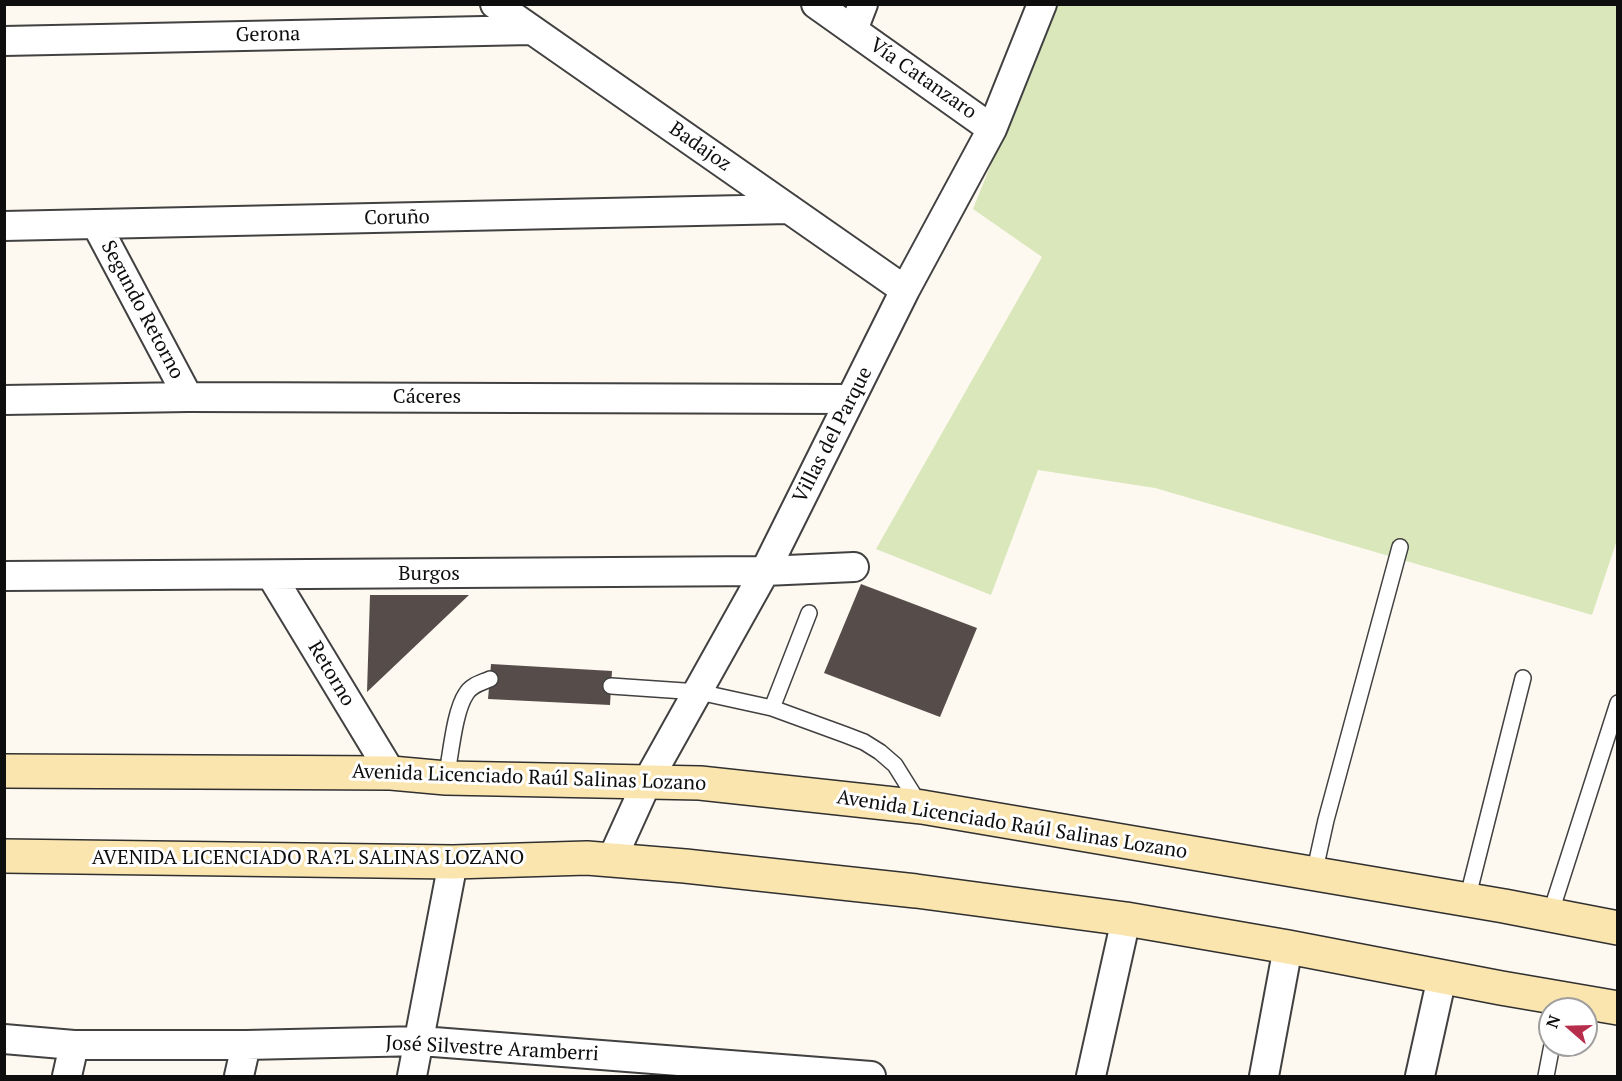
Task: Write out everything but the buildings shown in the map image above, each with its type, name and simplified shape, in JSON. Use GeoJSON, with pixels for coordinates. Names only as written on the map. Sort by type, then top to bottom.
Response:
{"type":"FeatureCollection","features":[{"type":"Feature","properties":{"kind":"main road","name":"Avenida Licenciado Raúl Salinas Lozano"},"geometry":{"type":"LineString","coordinates":[[4,771],[392,773],[446,778],[714,784],[922,807],[1617,927]]}},
{"type":"Feature","properties":{"kind":"main road","name":"AVENIDA LICENCIADO RA?L SALINAS LOZANO"},"geometry":{"type":"LineString","coordinates":[[4,856],[453,862],[612,859]]}},
{"type":"Feature","properties":{"kind":"main road"},"geometry":{"type":"LineString","coordinates":[[612,859],[904,890],[1126,919],[1442,976],[1538,998]]}},
{"type":"Feature","properties":{"kind":"main road"},"geometry":{"type":"LineString","coordinates":[[1598,1006],[1617,1008]]}},
{"type":"Feature","properties":{"kind":"street","name":"Badajoz"},"geometry":{"type":"LineString","coordinates":[[495,4],[905,290]]}},
{"type":"Feature","properties":{"kind":"street","name":"Vía Catanzaro"},"geometry":{"type":"LineString","coordinates":[[816,4],[858,17],[992,129]]}},
{"type":"Feature","properties":{"kind":"street","name":"Villas del Parque"},"geometry":{"type":"LineString","coordinates":[[612,859],[647,782],[765,571],[905,290],[992,129],[1042,4]]}},
{"type":"Feature","properties":{"kind":"street","name":"Gerona"},"geometry":{"type":"LineString","coordinates":[[4,41],[531,30]]}},
{"type":"Feature","properties":{"kind":"street","name":"Coruño"},"geometry":{"type":"LineString","coordinates":[[4,226],[789,209]]}},
{"type":"Feature","properties":{"kind":"street","name":"Segundo Retorno"},"geometry":{"type":"LineString","coordinates":[[96,224],[188,397]]}},
{"type":"Feature","properties":{"kind":"street","name":"Cáceres"},"geometry":{"type":"LineString","coordinates":[[4,400],[188,397],[850,399]]}},
{"type":"Feature","properties":{"kind":"street","name":"Burgos"},"geometry":{"type":"LineString","coordinates":[[4,576],[765,571],[854,567]]}},
{"type":"Feature","properties":{"kind":"street","name":"Retorno"},"geometry":{"type":"LineString","coordinates":[[271,575],[392,773]]}},
{"type":"Feature","properties":{"kind":"street"},"geometry":{"type":"LineString","coordinates":[[412,1077],[421,1041],[453,862]]}},
{"type":"Feature","properties":{"kind":"street"},"geometry":{"type":"LineString","coordinates":[[1091,1077],[1126,919]]}},
{"type":"Feature","properties":{"kind":"street"},"geometry":{"type":"LineString","coordinates":[[1263,1077],[1288,947]]}},
{"type":"Feature","properties":{"kind":"street"},"geometry":{"type":"LineString","coordinates":[[1420,1077],[1442,976]]}},
{"type":"Feature","properties":{"kind":"street","name":"José Silvestre Aramberri"},"geometry":{"type":"LineString","coordinates":[[4,1040],[74,1045],[246,1045],[421,1041],[563,1064],[871,1077]]}},
{"type":"Feature","properties":{"kind":"street"},"geometry":{"type":"LineString","coordinates":[[67,1077],[74,1045]]}},
{"type":"Feature","properties":{"kind":"street"},"geometry":{"type":"LineString","coordinates":[[239,1077],[246,1045]]}},
{"type":"Feature","properties":{"kind":"lane"},"geometry":{"type":"LineString","coordinates":[[1314,874],[1326,820],[1400,547]]}},
{"type":"Feature","properties":{"kind":"lane"},"geometry":{"type":"LineString","coordinates":[[772,708],[809,613]]}},
{"type":"Feature","properties":{"kind":"lane"},"geometry":{"type":"LineString","coordinates":[[1467,900],[1522,678]]}},
{"type":"Feature","properties":{"kind":"lane"},"geometry":{"type":"LineString","coordinates":[[446,778],[460,708],[466,692],[475,685],[490,679]]}},
{"type":"Feature","properties":{"kind":"lane"},"geometry":{"type":"LineString","coordinates":[[611,686],[699,692],[772,708],[855,739],[880,752],[894,765],[922,807]]}},
{"type":"Feature","properties":{"kind":"lane"},"geometry":{"type":"LineString","coordinates":[[1550,915],[1617,703]]}},
{"type":"Feature","properties":{"kind":"lane"},"geometry":{"type":"LineString","coordinates":[[1546,1077],[1550,1057]]}},
{"type":"Feature","properties":{"kind":"green space"},"geometry":{"type":"Polygon","coordinates":[[[1055,5],[1617,5],[1618,537],[1592,615],[1155,488],[1038,470],[991,595],[876,549],[1042,257],[973,209],[1055,5]]]}}]}
